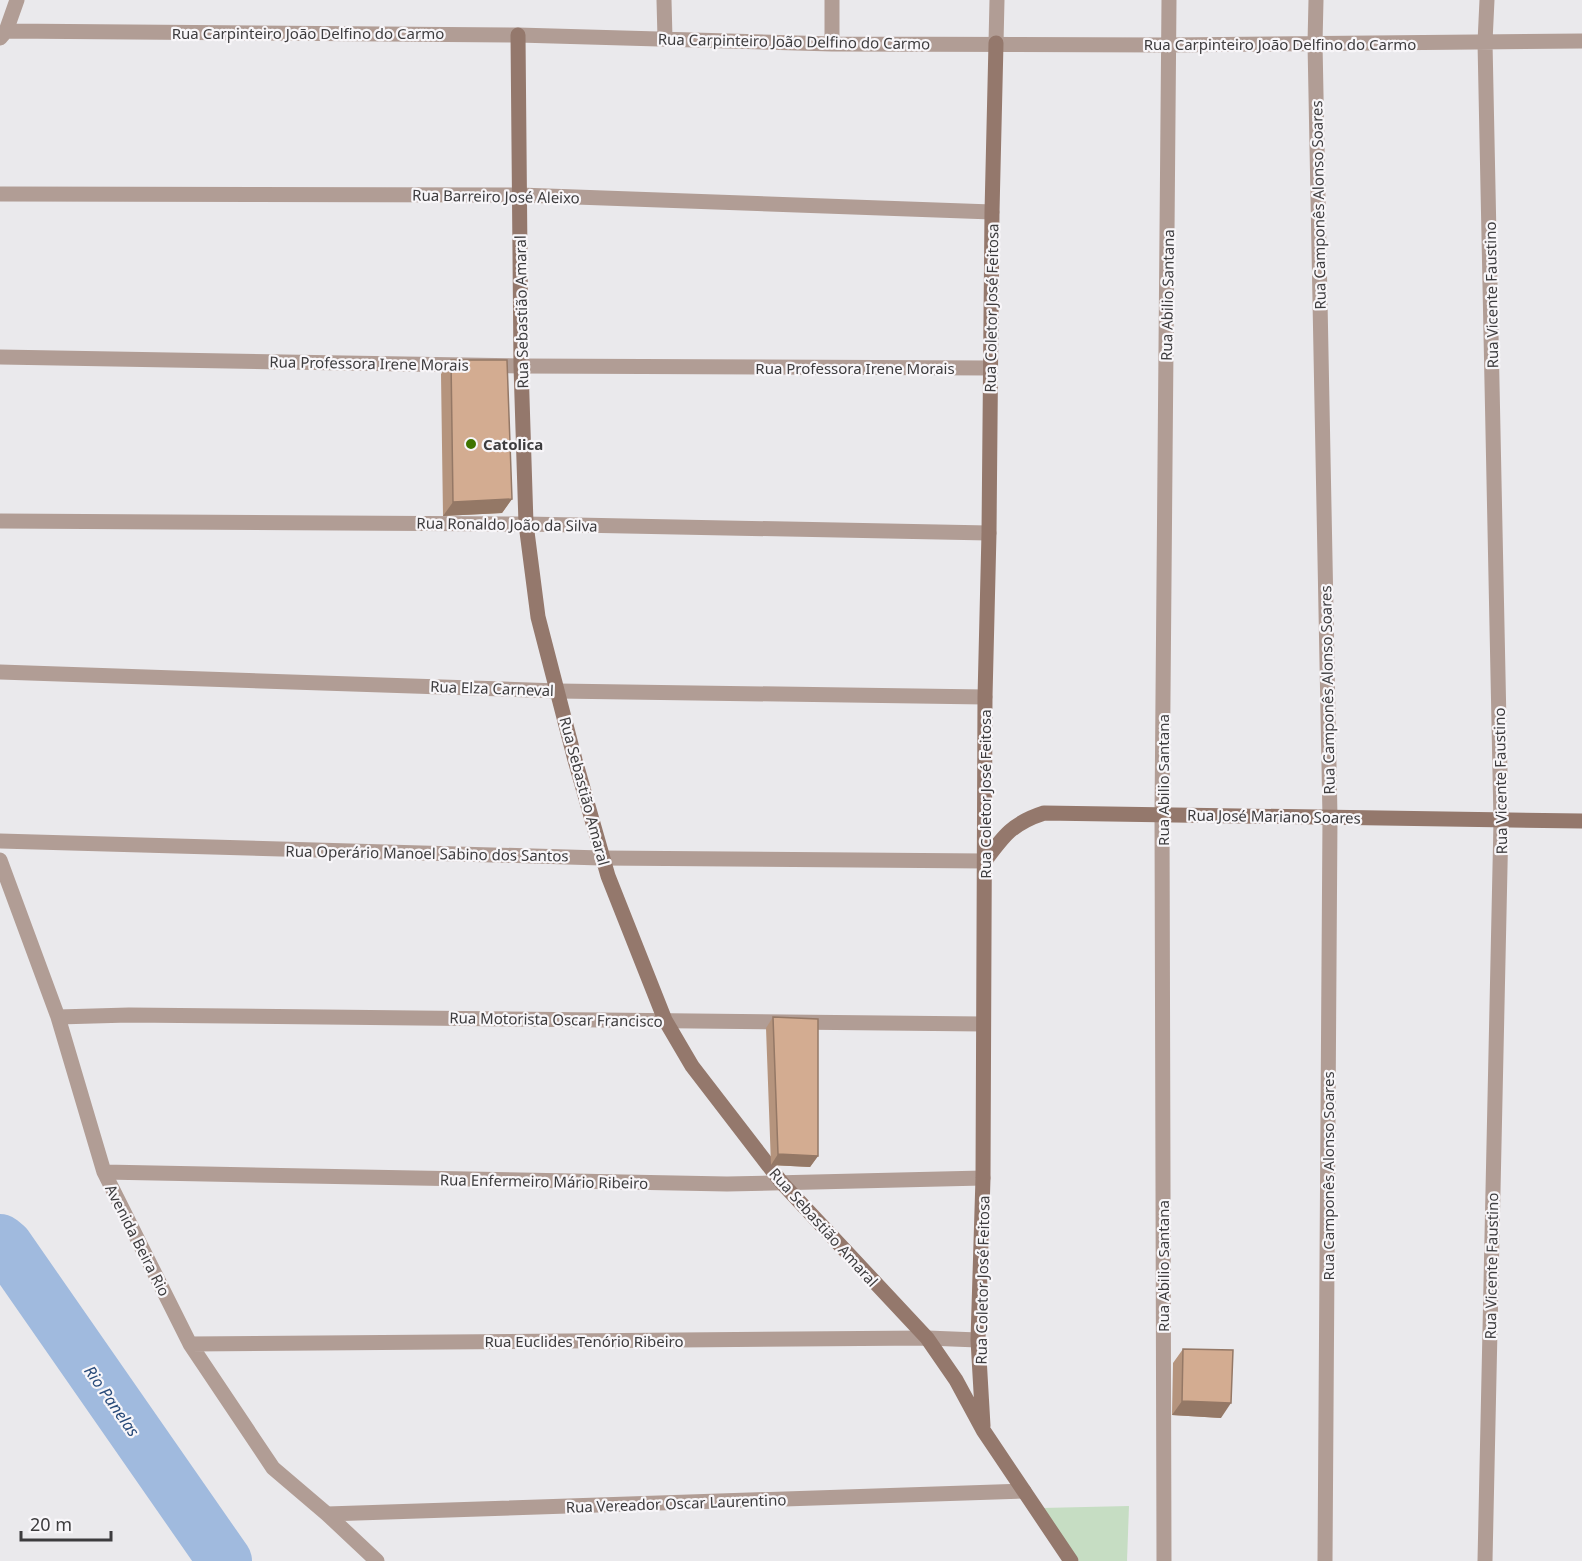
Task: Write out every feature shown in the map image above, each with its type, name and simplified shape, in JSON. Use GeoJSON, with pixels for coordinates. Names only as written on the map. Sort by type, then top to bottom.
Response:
{"type":"FeatureCollection","features":[{"type":"Feature","properties":{"kind":"street"},"geometry":{"type":"LineString","coordinates":[[3,35],[17,0]]}},
{"type":"Feature","properties":{"kind":"street"},"geometry":{"type":"LineString","coordinates":[[664,0],[665,38]]}},
{"type":"Feature","properties":{"kind":"street"},"geometry":{"type":"LineString","coordinates":[[832,0],[832,44]]}},
{"type":"Feature","properties":{"kind":"street","name":"Rua Coletor José Feitosa"},"geometry":{"type":"LineString","coordinates":[[983,1430],[978,1340],[983,1178],[989,368],[997,0]]}},
{"type":"Feature","properties":{"kind":"street","name":"Rua Abilio Santana"},"geometry":{"type":"LineString","coordinates":[[1164,1561],[1162,813],[1169,0]]}},
{"type":"Feature","properties":{"kind":"street","name":"Rua Camponês Alonso Soares"},"geometry":{"type":"LineString","coordinates":[[1316,0],[1330,817],[1325,1561]]}},
{"type":"Feature","properties":{"kind":"street","name":"Rua Vicente Faustino"},"geometry":{"type":"LineString","coordinates":[[1485,1561],[1502,821],[1485,42],[1487,0]]}},
{"type":"Feature","properties":{"kind":"street","name":"Rua Carpinteiro João Delfino do Carmo"},"geometry":{"type":"LineString","coordinates":[[3,35],[518,35],[832,44],[1169,45],[1582,41]]}},
{"type":"Feature","properties":{"kind":"street","name":"Rua Sebastião Amaral"},"geometry":{"type":"LineString","coordinates":[[518,35],[521,366],[526,524],[538,617],[601,858],[665,1020],[692,1066],[782,1183],[927,1338],[956,1380],[983,1430]]}},
{"type":"Feature","properties":{"kind":"street","name":"Rua Barreiro José Aleixo"},"geometry":{"type":"LineString","coordinates":[[0,194],[519,195],[992,212]]}},
{"type":"Feature","properties":{"kind":"street","name":"Rua Professora Irene Morais"},"geometry":{"type":"LineString","coordinates":[[0,357],[521,366],[989,368]]}},
{"type":"Feature","properties":{"kind":"street","name":"Rua Ronaldo João da Silva"},"geometry":{"type":"LineString","coordinates":[[0,521],[526,524],[989,533]]}},
{"type":"Feature","properties":{"kind":"street","name":"Rua Elza Carneval"},"geometry":{"type":"LineString","coordinates":[[0,672],[558,691],[985,697]]}},
{"type":"Feature","properties":{"kind":"street","name":"Rua José Mariano Soares"},"geometry":{"type":"LineString","coordinates":[[985,861],[1003,836],[1015,825],[1044,813],[1582,821]]}},
{"type":"Feature","properties":{"kind":"street","name":"Rua Operário Manoel Sabino dos Santos"},"geometry":{"type":"LineString","coordinates":[[0,841],[601,858],[985,861]]}},
{"type":"Feature","properties":{"kind":"street","name":"Avenida Beira Rio"},"geometry":{"type":"LineString","coordinates":[[0,860],[58,1017],[104,1172],[190,1344],[273,1468],[377,1561]]}},
{"type":"Feature","properties":{"kind":"street","name":"Rua Motorista Oscar Francisco"},"geometry":{"type":"LineString","coordinates":[[58,1017],[129,1015],[983,1024]]}},
{"type":"Feature","properties":{"kind":"street","name":"Rua Enfermeiro Mário Ribeiro"},"geometry":{"type":"LineString","coordinates":[[104,1172],[715,1184],[983,1178]]}},
{"type":"Feature","properties":{"kind":"street","name":"Rua Euclides Tenório Ribeiro"},"geometry":{"type":"LineString","coordinates":[[190,1344],[927,1338],[978,1340]]}},
{"type":"Feature","properties":{"kind":"street"},"geometry":{"type":"LineString","coordinates":[[983,1430],[1071,1561]]}},
{"type":"Feature","properties":{"kind":"street","name":"Rua Vereador Oscar Laurentino"},"geometry":{"type":"LineString","coordinates":[[327,1514],[1024,1491]]}},
{"type":"Feature","properties":{"kind":"green space"},"geometry":{"type":"Polygon","coordinates":[[[1129,1506],[1127,1561],[1079,1561],[1042,1508],[1129,1506]]]}},
{"type":"Feature","properties":{"kind":"building","name":"Catolica"},"geometry":{"type":"Polygon","coordinates":[[[451,360],[507,360],[512,499],[453,502],[451,360]]]}},
{"type":"Feature","properties":{"kind":"building"},"geometry":{"type":"Polygon","coordinates":[[[773,1017],[818,1019],[818,1156],[778,1154],[773,1017]]]}},
{"type":"Feature","properties":{"kind":"building"},"geometry":{"type":"Polygon","coordinates":[[[1183,1349],[1233,1350],[1231,1403],[1182,1401],[1183,1349]]]}},
{"type":"Feature","properties":{"kind":"waterway","name":"Rio Panelas"},"geometry":{"type":"LineString","coordinates":[[0,1241],[6,1246],[225,1561]]}},
{"type":"Feature","properties":{"kind":"place","name":"Catolica"},"geometry":{"type":"Point","coordinates":[471,444]}}]}
